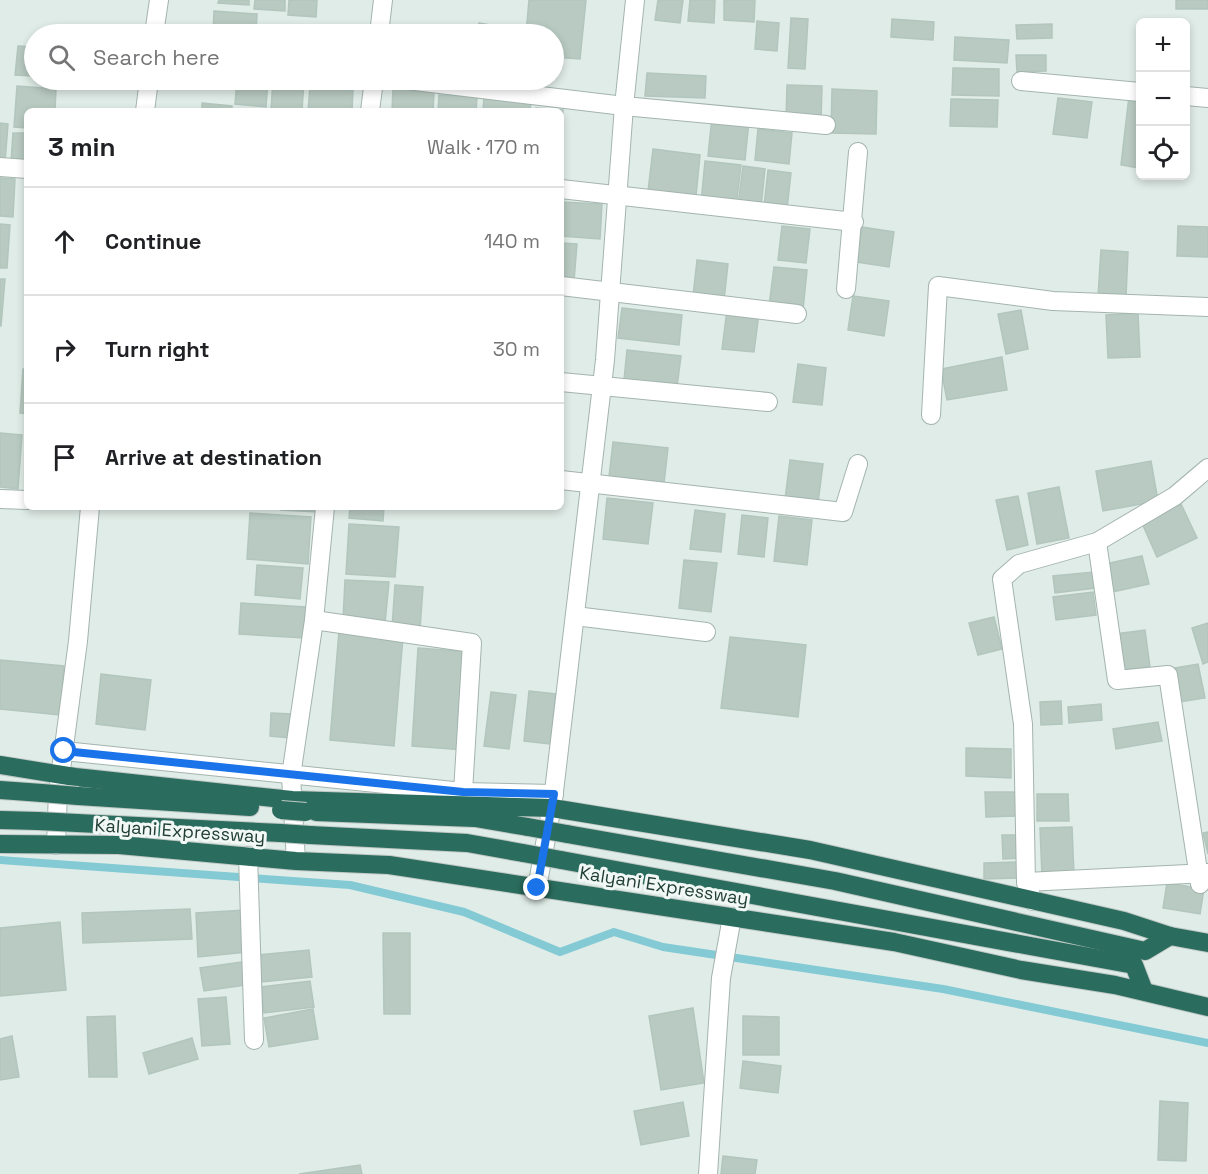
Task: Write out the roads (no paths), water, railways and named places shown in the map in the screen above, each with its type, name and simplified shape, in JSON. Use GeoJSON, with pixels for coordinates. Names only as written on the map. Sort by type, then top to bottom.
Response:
{"type":"FeatureCollection","features":[{"type":"Feature","properties":{"kind":"highway"},"geometry":{"type":"LineString","coordinates":[[0,765],[379,817],[475,818],[835,881],[1145,951],[1170,936]]}},
{"type":"Feature","properties":{"kind":"highway"},"geometry":{"type":"LineString","coordinates":[[0,790],[293,807],[553,801],[810,850],[1124,921],[1170,936],[1208,943]]}},
{"type":"Feature","properties":{"kind":"highway"},"geometry":{"type":"LineString","coordinates":[[0,819],[467,843],[1134,965],[1144,991]]}},
{"type":"Feature","properties":{"kind":"highway","name":"Kalyani Expressway"},"geometry":{"type":"LineString","coordinates":[[0,844],[119,845],[248,863],[296,861],[390,865],[894,942],[1021,970],[1144,991],[1208,1007]]}},
{"type":"Feature","properties":{"kind":"street"},"geometry":{"type":"LineString","coordinates":[[155,24],[159,0]]}},
{"type":"Feature","properties":{"kind":"street"},"geometry":{"type":"LineString","coordinates":[[380,24],[383,0]]}},
{"type":"Feature","properties":{"kind":"street"},"geometry":{"type":"LineString","coordinates":[[537,888],[553,801],[602,387],[619,196],[624,106],[635,0]]}},
{"type":"Feature","properties":{"kind":"street"},"geometry":{"type":"LineString","coordinates":[[1021,81],[1136,92]]}},
{"type":"Feature","properties":{"kind":"street"},"geometry":{"type":"LineString","coordinates":[[145,108],[147,90]]}},
{"type":"Feature","properties":{"kind":"street"},"geometry":{"type":"LineString","coordinates":[[370,108],[373,90]]}},
{"type":"Feature","properties":{"kind":"street"},"geometry":{"type":"LineString","coordinates":[[490,90],[624,106],[826,125]]}},
{"type":"Feature","properties":{"kind":"street"},"geometry":{"type":"LineString","coordinates":[[1190,96],[1208,98]]}},
{"type":"Feature","properties":{"kind":"street"},"geometry":{"type":"LineString","coordinates":[[846,289],[854,222],[858,152]]}},
{"type":"Feature","properties":{"kind":"street"},"geometry":{"type":"LineString","coordinates":[[0,167],[24,169]]}},
{"type":"Feature","properties":{"kind":"street"},"geometry":{"type":"LineString","coordinates":[[564,189],[854,222]]}},
{"type":"Feature","properties":{"kind":"street"},"geometry":{"type":"LineString","coordinates":[[564,286],[797,314]]}},
{"type":"Feature","properties":{"kind":"street"},"geometry":{"type":"LineString","coordinates":[[931,415],[938,286],[1053,302],[1208,307]]}},
{"type":"Feature","properties":{"kind":"street"},"geometry":{"type":"LineString","coordinates":[[564,382],[768,402]]}},
{"type":"Feature","properties":{"kind":"street"},"geometry":{"type":"LineString","coordinates":[[564,480],[843,512],[858,464]]}},
{"type":"Feature","properties":{"kind":"street"},"geometry":{"type":"LineString","coordinates":[[1033,901],[1026,882],[1023,724],[1002,579],[1019,564],[1097,542],[1175,496],[1208,468]]}},
{"type":"Feature","properties":{"kind":"street"},"geometry":{"type":"LineString","coordinates":[[0,499],[24,500]]}},
{"type":"Feature","properties":{"kind":"street"},"geometry":{"type":"LineString","coordinates":[[56,845],[61,775],[90,510]]}},
{"type":"Feature","properties":{"kind":"street"},"geometry":{"type":"LineString","coordinates":[[296,861],[291,776],[314,620],[325,510]]}},
{"type":"Feature","properties":{"kind":"street"},"geometry":{"type":"LineString","coordinates":[[1026,882],[1202,877],[1168,675],[1117,680],[1097,542]]}},
{"type":"Feature","properties":{"kind":"street"},"geometry":{"type":"LineString","coordinates":[[575,616],[706,632]]}},
{"type":"Feature","properties":{"kind":"street"},"geometry":{"type":"LineString","coordinates":[[314,620],[472,643],[463,792]]}},
{"type":"Feature","properties":{"kind":"street"},"geometry":{"type":"LineString","coordinates":[[64,751],[553,801]]}},
{"type":"Feature","properties":{"kind":"street"},"geometry":{"type":"LineString","coordinates":[[248,863],[254,1040]]}},
{"type":"Feature","properties":{"kind":"street"},"geometry":{"type":"LineString","coordinates":[[708,1174],[722,978],[726,939],[732,917]]}},
{"type":"Feature","properties":{"kind":"waterway"},"geometry":{"type":"LineString","coordinates":[[0,860],[350,885],[464,912],[560,952],[614,932],[663,947],[943,989],[1208,1043]]}}]}
